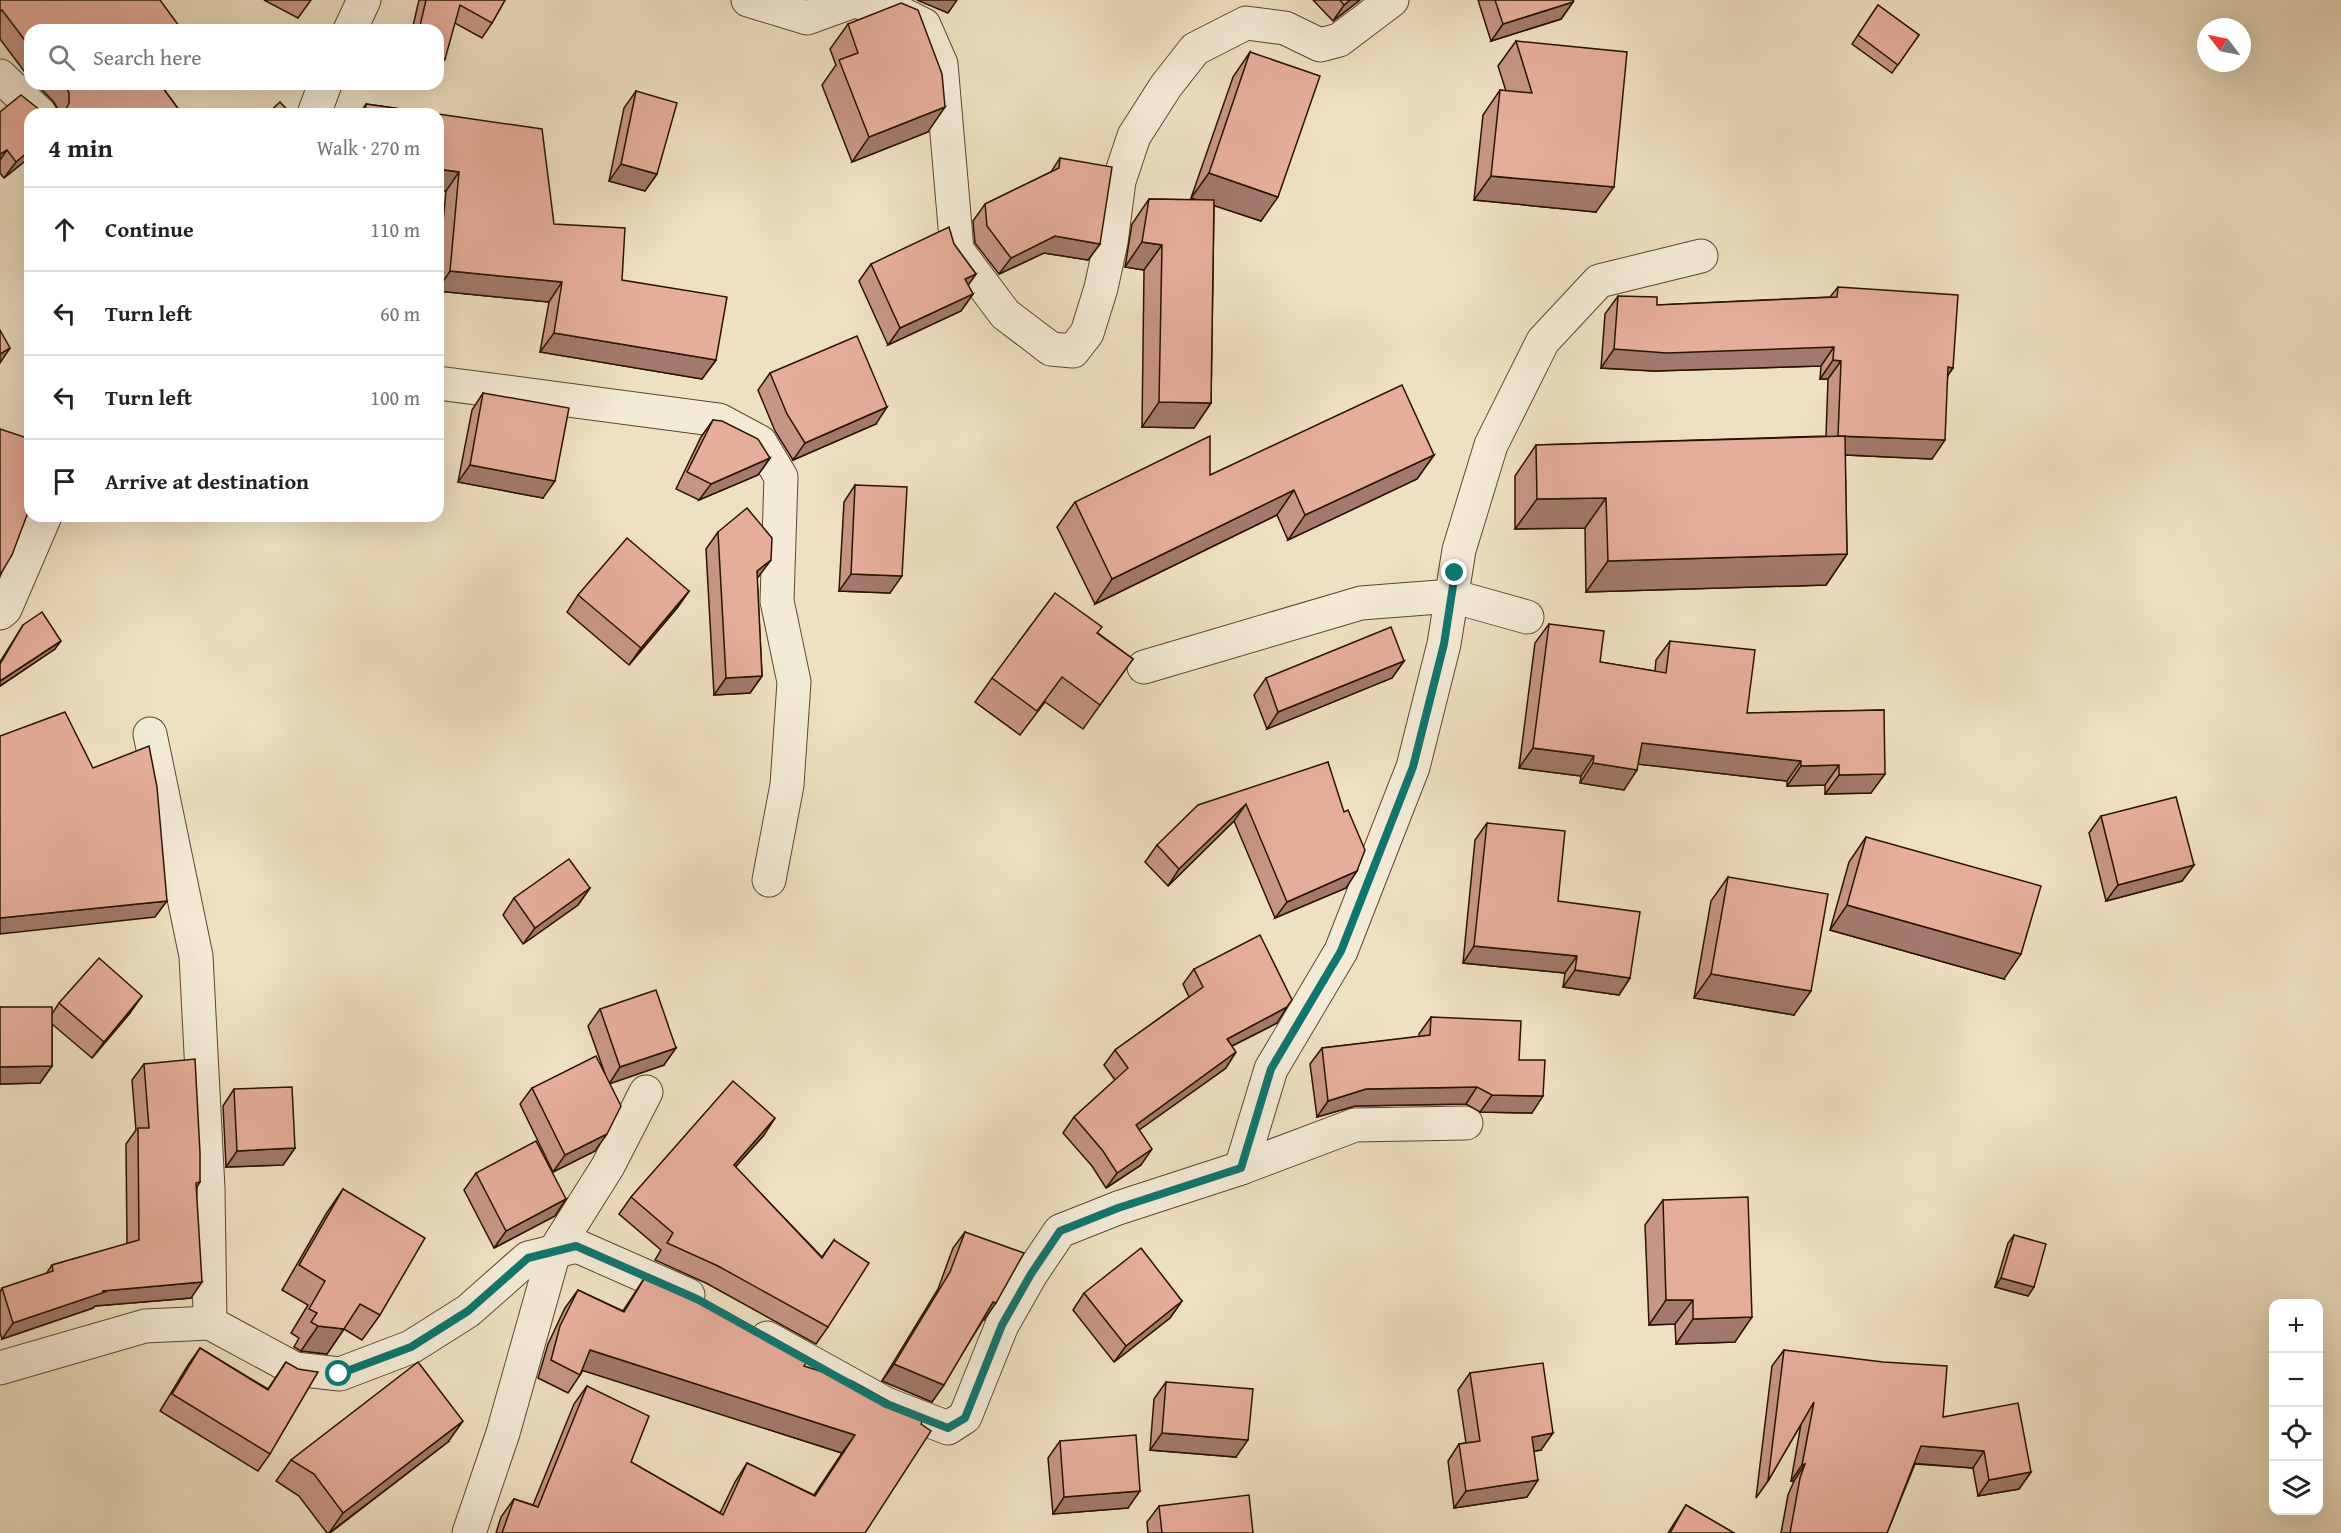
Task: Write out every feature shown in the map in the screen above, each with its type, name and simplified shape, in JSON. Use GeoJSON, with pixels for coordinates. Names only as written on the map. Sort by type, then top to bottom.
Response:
{"type":"FeatureCollection","features":[{"type":"Feature","properties":{"kind":"street"},"geometry":{"type":"LineString","coordinates":[[353,24],[364,0]]}},
{"type":"Feature","properties":{"kind":"street"},"geometry":{"type":"LineString","coordinates":[[748,0],[807,18],[854,1],[898,12],[924,25],[941,64],[957,249],[1005,314],[1050,349],[1073,351],[1087,333],[1101,288],[1111,242],[1119,181],[1134,136],[1166,86],[1195,49],[1246,23],[1284,28],[1320,45],[1339,40],[1392,0]]}},
{"type":"Feature","properties":{"kind":"street"},"geometry":{"type":"LineString","coordinates":[[0,76],[34,108]]}},
{"type":"Feature","properties":{"kind":"street"},"geometry":{"type":"LineString","coordinates":[[316,108],[323,90]]}},
{"type":"Feature","properties":{"kind":"street"},"geometry":{"type":"LineString","coordinates":[[1241,1168],[1271,1069],[1341,951],[1413,767],[1444,644],[1459,550],[1491,445],[1543,341],[1599,281],[1701,256]]}},
{"type":"Feature","properties":{"kind":"street"},"geometry":{"type":"LineString","coordinates":[[444,384],[718,420],[760,442],[781,477],[777,602],[794,682],[788,785],[769,880]]}},
{"type":"Feature","properties":{"kind":"street"},"geometry":{"type":"LineString","coordinates":[[0,613],[5,609],[42,522]]}},
{"type":"Feature","properties":{"kind":"street"},"geometry":{"type":"LineString","coordinates":[[1144,667],[1361,603],[1452,596],[1527,617]]}},
{"type":"Feature","properties":{"kind":"street"},"geometry":{"type":"LineString","coordinates":[[150,734],[196,956],[208,1189],[210,1323]]}},
{"type":"Feature","properties":{"kind":"street"},"geometry":{"type":"LineString","coordinates":[[469,1533],[503,1433],[554,1252],[608,1166],[646,1092]]}},
{"type":"Feature","properties":{"kind":"street"},"geometry":{"type":"LineString","coordinates":[[0,1368],[145,1326],[210,1323],[296,1369],[339,1374],[411,1347],[468,1311],[528,1258],[576,1246],[727,1315],[886,1404],[948,1428],[965,1418],[1002,1325],[1031,1274],[1060,1231],[1118,1208],[1241,1168],[1355,1125],[1466,1124]]}},
{"type":"Feature","properties":{"kind":"building"},"geometry":{"type":"Polygon","coordinates":[[[0,0],[160,0],[178,24],[24,24],[24,39],[2,10],[0,12],[0,0]]]}},
{"type":"Feature","properties":{"kind":"building"},"geometry":{"type":"Polygon","coordinates":[[[426,0],[505,0],[492,23],[460,5],[445,59],[444,24],[420,24],[426,0]]]}},
{"type":"Feature","properties":{"kind":"building"},"geometry":{"type":"Polygon","coordinates":[[[1340,0],[1350,0],[1344,5],[1340,0]]]}},
{"type":"Feature","properties":{"kind":"building"},"geometry":{"type":"Polygon","coordinates":[[[1495,0],[1573,0],[1573,2],[1503,24],[1495,0]]]}},
{"type":"Feature","properties":{"kind":"building"},"geometry":{"type":"Polygon","coordinates":[[[901,3],[918,10],[942,74],[945,107],[869,137],[839,60],[858,53],[848,24],[901,3]]]}},
{"type":"Feature","properties":{"kind":"building"},"geometry":{"type":"Polygon","coordinates":[[[1878,5],[1919,35],[1898,65],[1858,35],[1878,5]]]}},
{"type":"Feature","properties":{"kind":"building"},"geometry":{"type":"Polygon","coordinates":[[[1516,41],[1627,52],[1614,187],[1491,176],[1500,90],[1532,93],[1516,41]]]}},
{"type":"Feature","properties":{"kind":"building"},"geometry":{"type":"Polygon","coordinates":[[[1250,52],[1320,76],[1278,197],[1209,173],[1250,52]]]}},
{"type":"Feature","properties":{"kind":"building"},"geometry":{"type":"Polygon","coordinates":[[[67,90],[164,90],[178,108],[66,108],[69,93],[67,90]]]}},
{"type":"Feature","properties":{"kind":"building"},"geometry":{"type":"Polygon","coordinates":[[[636,91],[677,103],[657,174],[621,164],[636,91]]]}},
{"type":"Feature","properties":{"kind":"building"},"geometry":{"type":"Polygon","coordinates":[[[21,95],[37,108],[24,108],[24,155],[16,162],[7,150],[0,154],[0,112],[21,95]]]}},
{"type":"Feature","properties":{"kind":"building"},"geometry":{"type":"Polygon","coordinates":[[[280,102],[286,108],[274,108],[280,102]]]}},
{"type":"Feature","properties":{"kind":"building"},"geometry":{"type":"Polygon","coordinates":[[[366,104],[394,108],[366,108],[366,104]]]}},
{"type":"Feature","properties":{"kind":"building"},"geometry":{"type":"Polygon","coordinates":[[[444,115],[542,129],[554,224],[625,228],[622,280],[727,297],[716,360],[554,333],[562,282],[450,271],[459,172],[444,170],[444,115]]]}},
{"type":"Feature","properties":{"kind":"building"},"geometry":{"type":"Polygon","coordinates":[[[1060,158],[1112,167],[1100,244],[1055,236],[1011,258],[987,226],[985,204],[1059,168],[1060,158]]]}},
{"type":"Feature","properties":{"kind":"building"},"geometry":{"type":"Polygon","coordinates":[[[1149,199],[1214,200],[1211,403],[1159,402],[1162,245],[1142,242],[1149,199]]]}},
{"type":"Feature","properties":{"kind":"building"},"geometry":{"type":"Polygon","coordinates":[[[949,227],[954,244],[976,274],[965,279],[973,294],[900,328],[871,264],[949,227]]]}},
{"type":"Feature","properties":{"kind":"building"},"geometry":{"type":"Polygon","coordinates":[[[1838,287],[1958,295],[1953,368],[1948,367],[1945,440],[1838,436],[1841,361],[1833,360],[1834,347],[1667,353],[1614,349],[1618,296],[1657,297],[1657,305],[1837,297],[1838,287]]]}},
{"type":"Feature","properties":{"kind":"building"},"geometry":{"type":"Polygon","coordinates":[[[0,330],[10,348],[0,354],[0,330]]]}},
{"type":"Feature","properties":{"kind":"building"},"geometry":{"type":"Polygon","coordinates":[[[857,336],[887,407],[805,443],[787,414],[770,373],[857,336]]]}},
{"type":"Feature","properties":{"kind":"building"},"geometry":{"type":"Polygon","coordinates":[[[1402,385],[1434,455],[1305,515],[1294,490],[1112,579],[1075,502],[1210,436],[1210,475],[1402,385]]]}},
{"type":"Feature","properties":{"kind":"building"},"geometry":{"type":"Polygon","coordinates":[[[483,393],[569,408],[555,481],[470,465],[483,393]]]}},
{"type":"Feature","properties":{"kind":"building"},"geometry":{"type":"Polygon","coordinates":[[[713,420],[722,421],[758,439],[770,458],[711,484],[687,472],[713,420]]]}},
{"type":"Feature","properties":{"kind":"building"},"geometry":{"type":"Polygon","coordinates":[[[0,429],[24,437],[24,522],[12,555],[0,575],[0,429]]]}},
{"type":"Feature","properties":{"kind":"building"},"geometry":{"type":"Polygon","coordinates":[[[1845,436],[1847,554],[1608,561],[1606,498],[1537,499],[1536,445],[1845,436]]]}},
{"type":"Feature","properties":{"kind":"building"},"geometry":{"type":"Polygon","coordinates":[[[855,485],[907,487],[902,576],[851,574],[855,485]]]}},
{"type":"Feature","properties":{"kind":"building"},"geometry":{"type":"Polygon","coordinates":[[[747,508],[772,538],[771,560],[757,571],[762,676],[726,678],[718,532],[747,508]]]}},
{"type":"Feature","properties":{"kind":"building"},"geometry":{"type":"Polygon","coordinates":[[[627,538],[689,591],[641,648],[578,595],[627,538]]]}},
{"type":"Feature","properties":{"kind":"building"},"geometry":{"type":"Polygon","coordinates":[[[1055,593],[1102,627],[1097,633],[1133,659],[1100,705],[1062,677],[1037,711],[992,678],[1055,593]]]}},
{"type":"Feature","properties":{"kind":"building"},"geometry":{"type":"Polygon","coordinates":[[[42,612],[61,641],[0,681],[0,664],[23,625],[42,612]]]}},
{"type":"Feature","properties":{"kind":"building"},"geometry":{"type":"Polygon","coordinates":[[[1549,624],[1604,631],[1600,662],[1666,673],[1670,641],[1755,650],[1747,713],[1884,710],[1885,774],[1839,775],[1839,765],[1801,766],[1801,761],[1642,743],[1637,770],[1593,763],[1594,756],[1533,748],[1549,624]]]}},
{"type":"Feature","properties":{"kind":"building"},"geometry":{"type":"Polygon","coordinates":[[[1391,627],[1404,661],[1278,712],[1266,678],[1391,627]]]}},
{"type":"Feature","properties":{"kind":"building"},"geometry":{"type":"Polygon","coordinates":[[[65,712],[93,768],[149,746],[157,787],[167,901],[0,918],[0,736],[65,712]]]}},
{"type":"Feature","properties":{"kind":"building"},"geometry":{"type":"Polygon","coordinates":[[[1328,762],[1344,812],[1348,810],[1365,850],[1357,871],[1287,902],[1246,804],[1179,869],[1157,845],[1198,805],[1328,762]]]}},
{"type":"Feature","properties":{"kind":"building"},"geometry":{"type":"Polygon","coordinates":[[[2176,797],[2194,865],[2118,885],[2101,816],[2176,797]]]}},
{"type":"Feature","properties":{"kind":"building"},"geometry":{"type":"Polygon","coordinates":[[[1487,823],[1565,831],[1558,901],[1640,912],[1630,978],[1575,970],[1577,956],[1474,946],[1487,823]]]}},
{"type":"Feature","properties":{"kind":"building"},"geometry":{"type":"Polygon","coordinates":[[[1866,837],[2041,886],[2021,954],[1847,905],[1866,837]]]}},
{"type":"Feature","properties":{"kind":"building"},"geometry":{"type":"Polygon","coordinates":[[[569,859],[590,888],[535,928],[514,898],[569,859]]]}},
{"type":"Feature","properties":{"kind":"building"},"geometry":{"type":"Polygon","coordinates":[[[1728,877],[1828,894],[1811,991],[1711,974],[1728,877]]]}},
{"type":"Feature","properties":{"kind":"building"},"geometry":{"type":"Polygon","coordinates":[[[1260,935],[1292,1000],[1287,1007],[1227,1039],[1236,1052],[1136,1125],[1152,1149],[1117,1173],[1103,1151],[1074,1117],[1128,1068],[1115,1050],[1203,987],[1194,969],[1260,935]]]}},
{"type":"Feature","properties":{"kind":"building"},"geometry":{"type":"Polygon","coordinates":[[[99,958],[142,996],[104,1042],[59,1003],[99,958]]]}},
{"type":"Feature","properties":{"kind":"building"},"geometry":{"type":"Polygon","coordinates":[[[656,990],[676,1048],[620,1067],[600,1009],[656,990]]]}},
{"type":"Feature","properties":{"kind":"building"},"geometry":{"type":"Polygon","coordinates":[[[0,1007],[52,1007],[52,1066],[0,1067],[0,1007]]]}},
{"type":"Feature","properties":{"kind":"building"},"geometry":{"type":"Polygon","coordinates":[[[1431,1017],[1521,1021],[1519,1060],[1545,1060],[1543,1096],[1492,1095],[1477,1087],[1366,1089],[1328,1101],[1322,1048],[1430,1035],[1431,1017]]]}},
{"type":"Feature","properties":{"kind":"building"},"geometry":{"type":"Polygon","coordinates":[[[596,1056],[621,1106],[607,1134],[565,1155],[532,1088],[596,1056]]]}},
{"type":"Feature","properties":{"kind":"building"},"geometry":{"type":"Polygon","coordinates":[[[195,1059],[200,1153],[200,1182],[196,1183],[202,1282],[102,1291],[105,1292],[13,1323],[2,1288],[53,1271],[52,1265],[139,1240],[138,1128],[149,1128],[144,1064],[195,1059]]]}},
{"type":"Feature","properties":{"kind":"building"},"geometry":{"type":"Polygon","coordinates":[[[733,1081],[775,1118],[734,1165],[822,1258],[834,1240],[869,1263],[828,1327],[718,1266],[667,1243],[673,1233],[631,1197],[733,1081]]]}},
{"type":"Feature","properties":{"kind":"building"},"geometry":{"type":"Polygon","coordinates":[[[292,1087],[295,1148],[237,1151],[234,1089],[292,1087]]]}},
{"type":"Feature","properties":{"kind":"building"},"geometry":{"type":"Polygon","coordinates":[[[536,1141],[566,1199],[506,1231],[476,1173],[536,1141]]]}},
{"type":"Feature","properties":{"kind":"building"},"geometry":{"type":"Polygon","coordinates":[[[343,1189],[425,1238],[380,1315],[360,1304],[344,1329],[318,1326],[311,1322],[317,1313],[309,1309],[325,1281],[299,1265],[343,1189]]]}},
{"type":"Feature","properties":{"kind":"building"},"geometry":{"type":"Polygon","coordinates":[[[1748,1197],[1752,1317],[1693,1319],[1693,1300],[1666,1300],[1663,1200],[1748,1197]]]}},
{"type":"Feature","properties":{"kind":"building"},"geometry":{"type":"Polygon","coordinates":[[[965,1232],[1024,1253],[996,1303],[993,1302],[944,1385],[894,1364],[950,1272],[965,1232]]]}},
{"type":"Feature","properties":{"kind":"building"},"geometry":{"type":"Polygon","coordinates":[[[2014,1235],[2046,1244],[2034,1287],[2001,1278],[2014,1235]]]}},
{"type":"Feature","properties":{"kind":"building"},"geometry":{"type":"Polygon","coordinates":[[[1141,1248],[1182,1301],[1126,1346],[1084,1293],[1141,1248]]]}},
{"type":"Feature","properties":{"kind":"building"},"geometry":{"type":"Polygon","coordinates":[[[647,1274],[701,1298],[809,1358],[804,1366],[852,1381],[890,1402],[925,1416],[921,1424],[931,1431],[865,1533],[502,1533],[514,1499],[538,1507],[587,1386],[649,1416],[631,1462],[723,1515],[747,1463],[815,1496],[855,1435],[590,1350],[580,1375],[551,1360],[560,1326],[578,1290],[624,1312],[647,1274]]]}},
{"type":"Feature","properties":{"kind":"building"},"geometry":{"type":"Polygon","coordinates":[[[200,1348],[268,1390],[286,1362],[298,1369],[318,1372],[270,1454],[172,1394],[200,1348]]]}},
{"type":"Feature","properties":{"kind":"building"},"geometry":{"type":"Polygon","coordinates":[[[1784,1350],[1883,1362],[1947,1366],[1943,1417],[2018,1403],[2031,1472],[1989,1480],[1984,1451],[1921,1446],[1887,1533],[1790,1533],[1800,1478],[1805,1464],[1802,1465],[1814,1402],[1768,1481],[1784,1350]]]}},
{"type":"Feature","properties":{"kind":"building"},"geometry":{"type":"Polygon","coordinates":[[[418,1362],[463,1421],[343,1513],[314,1474],[291,1460],[418,1362]]]}},
{"type":"Feature","properties":{"kind":"building"},"geometry":{"type":"Polygon","coordinates":[[[1543,1363],[1553,1433],[1532,1437],[1538,1480],[1466,1491],[1459,1444],[1480,1441],[1470,1373],[1543,1363]]]}},
{"type":"Feature","properties":{"kind":"building"},"geometry":{"type":"Polygon","coordinates":[[[1166,1382],[1253,1389],[1248,1440],[1162,1433],[1166,1382]]]}},
{"type":"Feature","properties":{"kind":"building"},"geometry":{"type":"Polygon","coordinates":[[[1136,1435],[1140,1491],[1064,1497],[1060,1441],[1136,1435]]]}},
{"type":"Feature","properties":{"kind":"building"},"geometry":{"type":"Polygon","coordinates":[[[1249,1495],[1253,1533],[1162,1533],[1159,1506],[1249,1495]]]}},
{"type":"Feature","properties":{"kind":"building"},"geometry":{"type":"Polygon","coordinates":[[[1686,1505],[1734,1533],[1670,1533],[1686,1505]]]}},
{"type":"Feature","properties":{"kind":"route"},"geometry":{"type":"LineString","coordinates":[[339,1374],[411,1347],[468,1311],[528,1258],[576,1246],[697,1299],[886,1404],[948,1428],[965,1418],[1002,1325],[1031,1274],[1060,1231],[1118,1208],[1241,1168],[1271,1069],[1341,951],[1413,767],[1444,644],[1455,573]]}}]}
